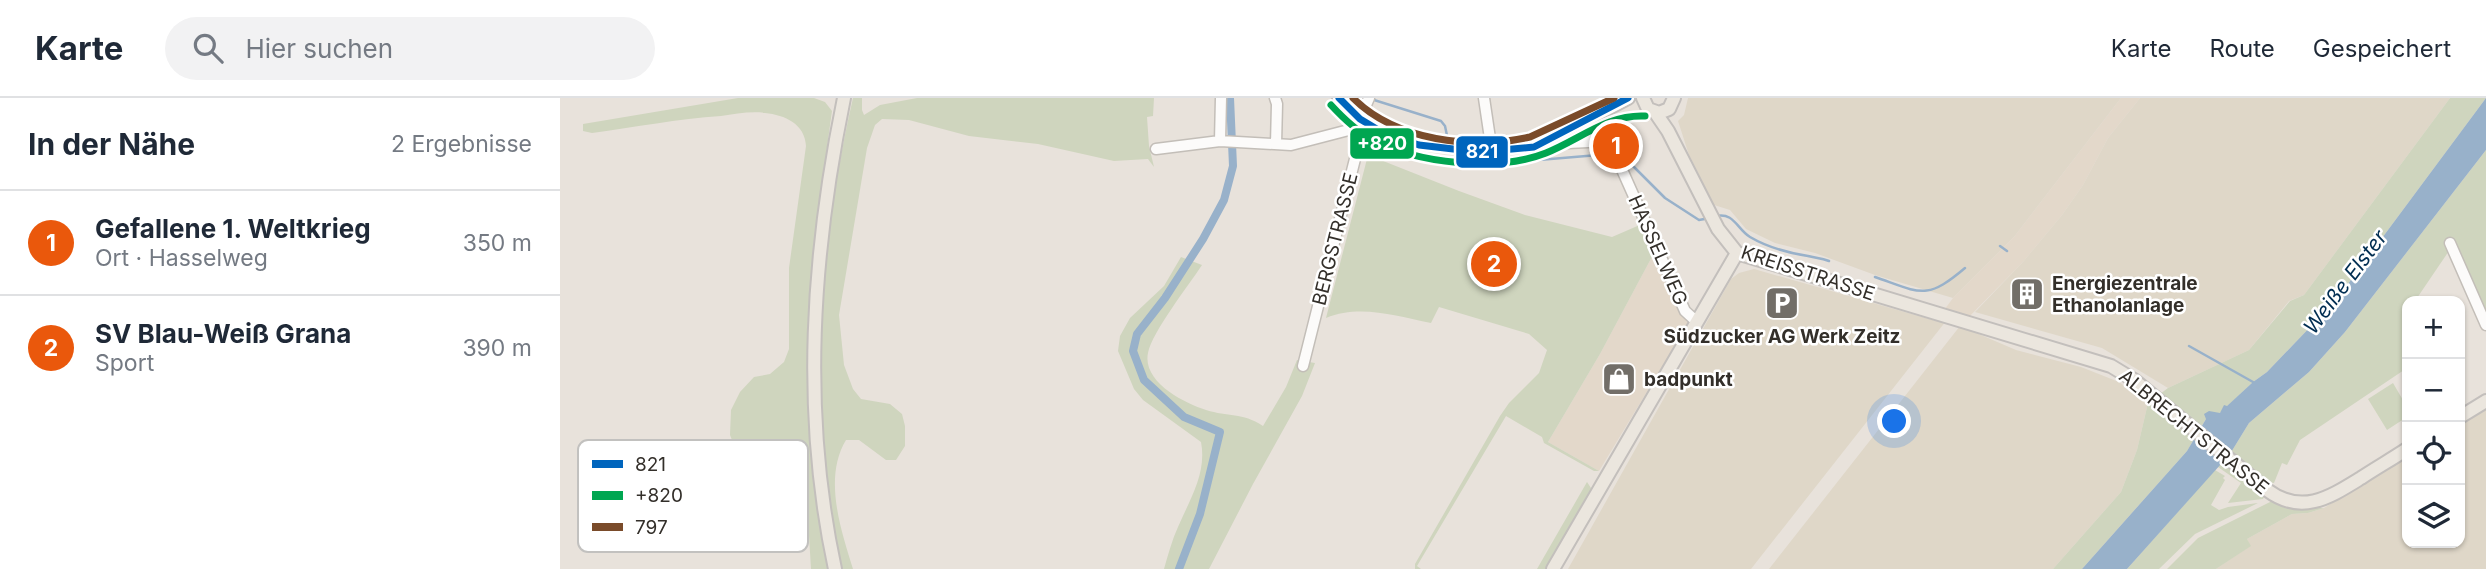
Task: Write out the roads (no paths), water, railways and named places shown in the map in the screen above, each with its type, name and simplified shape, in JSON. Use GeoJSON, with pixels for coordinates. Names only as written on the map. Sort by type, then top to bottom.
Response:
{"type":"FeatureCollection","features":[{"type":"Feature","properties":{"kind":"main road"},"geometry":{"type":"LineString","coordinates":[[835,569],[819,464],[814,335],[821,233],[834,145],[845,98]]}},
{"type":"Feature","properties":{"kind":"main road"},"geometry":{"type":"LineString","coordinates":[[1339,98],[1364,122],[1396,138],[1440,148],[1492,152],[1526,149],[1562,136],[1622,102],[1648,106],[1673,101]]}},
{"type":"Feature","properties":{"kind":"main road","name":"KREISSTRASSE"},"geometry":{"type":"LineString","coordinates":[[1668,131],[1673,101]]}},
{"type":"Feature","properties":{"kind":"main road","name":"KREISSTRASSE"},"geometry":{"type":"LineString","coordinates":[[1648,106],[1668,131],[1711,216],[1737,253],[1933,312]]}},
{"type":"Feature","properties":{"kind":"main road","name":"HASSELWEG"},"geometry":{"type":"LineString","coordinates":[[1553,569],[1737,253]]}},
{"type":"Feature","properties":{"kind":"main road","name":"ALBRECHTSTRASSE"},"geometry":{"type":"LineString","coordinates":[[1933,312],[2110,366],[2126,374],[2267,490],[2286,500],[2317,502],[2337,493],[2402,452]]}},
{"type":"Feature","properties":{"kind":"main road"},"geometry":{"type":"LineString","coordinates":[[2465,414],[2486,401]]}},
{"type":"Feature","properties":{"kind":"street"},"geometry":{"type":"LineString","coordinates":[[1221,98],[1228,142]]}},
{"type":"Feature","properties":{"kind":"street"},"geometry":{"type":"LineString","coordinates":[[1275,98],[1276,144]]}},
{"type":"Feature","properties":{"kind":"street"},"geometry":{"type":"LineString","coordinates":[[1484,98],[1492,152]]}},
{"type":"Feature","properties":{"kind":"street","name":"BERGSTRASSE"},"geometry":{"type":"LineString","coordinates":[[1303,366],[1369,99]]}},
{"type":"Feature","properties":{"kind":"street"},"geometry":{"type":"LineString","coordinates":[[1156,149],[1228,142],[1291,145],[1364,122]]}},
{"type":"Feature","properties":{"kind":"street","name":"HASSELWEG"},"geometry":{"type":"LineString","coordinates":[[1562,136],[1568,143],[1574,144],[1608,141],[1685,311],[1697,321]]}},
{"type":"Feature","properties":{"kind":"street"},"geometry":{"type":"LineString","coordinates":[[2450,243],[2486,325]]}},
{"type":"Feature","properties":{"kind":"water"},"geometry":{"type":"Polygon","coordinates":[[[2486,98],[2486,150],[2345,332],[2309,372],[2249,423],[2230,454],[2127,569],[2082,569],[2187,451],[2206,419],[2204,414],[2209,411],[2220,413],[2224,405],[2227,406],[2267,372],[2336,300],[2486,98]]]}},
{"type":"Feature","properties":{"kind":"waterway"},"geometry":{"type":"LineString","coordinates":[[1179,569],[1200,514],[1220,432],[1184,417],[1144,380],[1133,351],[1137,334],[1165,298],[1203,239],[1224,200],[1233,166],[1230,98]]}},
{"type":"Feature","properties":{"kind":"waterway"},"geometry":{"type":"LineString","coordinates":[[1371,99],[1441,121],[1445,126],[1449,145]]}},
{"type":"Feature","properties":{"kind":"waterway"},"geometry":{"type":"LineString","coordinates":[[1451,155],[1452,159],[1483,164],[1614,156]]}},
{"type":"Feature","properties":{"kind":"waterway"},"geometry":{"type":"LineString","coordinates":[[1621,157],[1665,198],[1699,220],[1710,218]]}},
{"type":"Feature","properties":{"kind":"waterway"},"geometry":{"type":"LineString","coordinates":[[1716,216],[1727,216],[1746,234],[1764,244],[1829,261]]}},
{"type":"Feature","properties":{"kind":"waterway"},"geometry":{"type":"LineString","coordinates":[[2000,246],[2007,251]]}},
{"type":"Feature","properties":{"kind":"waterway"},"geometry":{"type":"LineString","coordinates":[[1875,277],[1923,291],[1941,286],[1965,268]]}},
{"type":"Feature","properties":{"kind":"waterway"},"geometry":{"type":"LineString","coordinates":[[2189,346],[2253,382]]}},
{"type":"Feature","properties":{"kind":"place","name":"Gefallene 1. Weltkrieg"},"geometry":{"type":"Point","coordinates":[1616,146]}},
{"type":"Feature","properties":{"kind":"place","name":"SV Blau-Weiß Grana"},"geometry":{"type":"Point","coordinates":[1494,264]}},
{"type":"Feature","properties":{"kind":"place","name":"Energiezentrale Ethanolanlage"},"geometry":{"type":"Point","coordinates":[2027,294]}},
{"type":"Feature","properties":{"kind":"place","name":"Südzucker AG Werk Zeitz"},"geometry":{"type":"Point","coordinates":[1782,303]}},
{"type":"Feature","properties":{"kind":"place","name":"badpunkt"},"geometry":{"type":"Point","coordinates":[1619,379]}},
{"type":"Feature","properties":{"kind":"water label","name":"Weiße Elster"},"geometry":{"type":"Point","coordinates":[2345,282]}}]}
